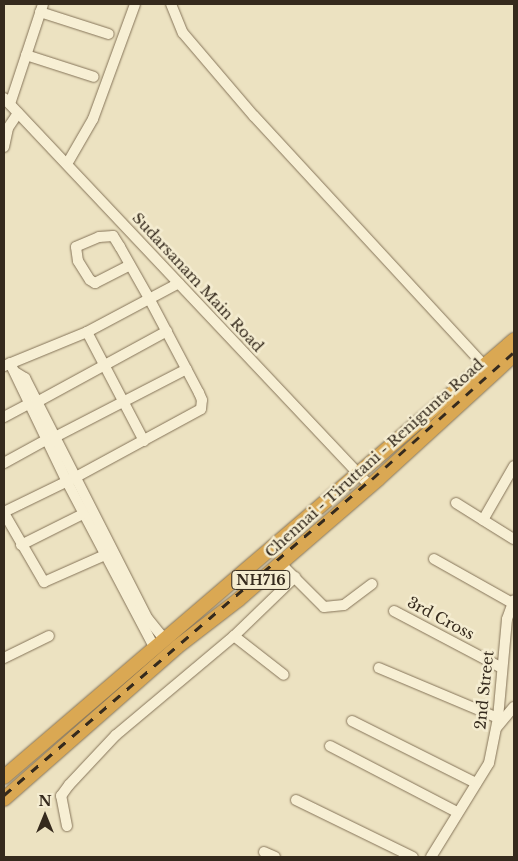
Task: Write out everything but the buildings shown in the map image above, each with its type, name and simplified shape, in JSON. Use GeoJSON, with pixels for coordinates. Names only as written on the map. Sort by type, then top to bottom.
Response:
{"type":"FeatureCollection","features":[{"type":"Feature","properties":{"kind":"highway","name":"Chennai - Tiruttani - Renigunta Road"},"geometry":{"type":"LineString","coordinates":[[4,777],[360,475],[514,340]]}},
{"type":"Feature","properties":{"kind":"highway","name":"Chennai - Tiruttani - Renigunta Road"},"geometry":{"type":"LineString","coordinates":[[4,799],[177,647],[370,486],[514,356]]}},
{"type":"Feature","properties":{"kind":"street"},"geometry":{"type":"LineString","coordinates":[[67,164],[93,118],[135,4]]}},
{"type":"Feature","properties":{"kind":"street"},"geometry":{"type":"LineString","coordinates":[[171,4],[184,33],[254,116],[485,366]]}},
{"type":"Feature","properties":{"kind":"street"},"geometry":{"type":"LineString","coordinates":[[7,101],[26,55],[41,8],[109,34]]}},
{"type":"Feature","properties":{"kind":"street"},"geometry":{"type":"LineString","coordinates":[[26,55],[94,77]]}},
{"type":"Feature","properties":{"kind":"street","name":"Sudarsanam Main Road"},"geometry":{"type":"LineString","coordinates":[[7,101],[370,486]]}},
{"type":"Feature","properties":{"kind":"street"},"geometry":{"type":"LineString","coordinates":[[4,147],[6,126],[18,113]]}},
{"type":"Feature","properties":{"kind":"street"},"geometry":{"type":"LineString","coordinates":[[105,555],[44,582],[21,545],[4,512],[144,441],[201,409],[202,400],[150,300],[130,265],[112,236],[99,237],[76,247],[78,261],[90,280],[95,283],[130,265]]}},
{"type":"Feature","properties":{"kind":"street"},"geometry":{"type":"LineString","coordinates":[[160,644],[116,567],[33,403],[15,372],[7,364],[87,332],[179,283]]}},
{"type":"Feature","properties":{"kind":"street"},"geometry":{"type":"LineString","coordinates":[[87,332],[144,441]]}},
{"type":"Feature","properties":{"kind":"street"},"geometry":{"type":"LineString","coordinates":[[4,417],[167,332]]}},
{"type":"Feature","properties":{"kind":"street"},"geometry":{"type":"LineString","coordinates":[[4,463],[186,369]]}},
{"type":"Feature","properties":{"kind":"street"},"geometry":{"type":"LineString","coordinates":[[484,520],[514,466]]}},
{"type":"Feature","properties":{"kind":"street"},"geometry":{"type":"LineString","coordinates":[[71,479],[83,514],[105,555],[116,567]]}},
{"type":"Feature","properties":{"kind":"street"},"geometry":{"type":"LineString","coordinates":[[456,503],[514,539]]}},
{"type":"Feature","properties":{"kind":"street"},"geometry":{"type":"LineString","coordinates":[[21,545],[83,514]]}},
{"type":"Feature","properties":{"kind":"street"},"geometry":{"type":"LineString","coordinates":[[434,559],[513,602]]}},
{"type":"Feature","properties":{"kind":"street"},"geometry":{"type":"LineString","coordinates":[[280,563],[324,607],[334,608],[344,605],[372,584]]}},
{"type":"Feature","properties":{"kind":"street"},"geometry":{"type":"LineString","coordinates":[[67,826],[63,791],[116,735],[234,636],[295,577]]}},
{"type":"Feature","properties":{"kind":"street","name":"2nd Street"},"geometry":{"type":"LineString","coordinates":[[431,857],[457,812],[489,763],[498,718],[500,666],[511,620],[513,602]]}},
{"type":"Feature","properties":{"kind":"street","name":"3rd Cross"},"geometry":{"type":"LineString","coordinates":[[394,611],[500,666]]}},
{"type":"Feature","properties":{"kind":"street"},"geometry":{"type":"LineString","coordinates":[[4,658],[49,636]]}},
{"type":"Feature","properties":{"kind":"street"},"geometry":{"type":"LineString","coordinates":[[234,636],[284,675]]}},
{"type":"Feature","properties":{"kind":"street"},"geometry":{"type":"LineString","coordinates":[[379,668],[498,718]]}},
{"type":"Feature","properties":{"kind":"street"},"geometry":{"type":"LineString","coordinates":[[496,729],[514,707]]}},
{"type":"Feature","properties":{"kind":"street"},"geometry":{"type":"LineString","coordinates":[[352,720],[476,782]]}},
{"type":"Feature","properties":{"kind":"street"},"geometry":{"type":"LineString","coordinates":[[330,746],[457,812]]}},
{"type":"Feature","properties":{"kind":"street"},"geometry":{"type":"LineString","coordinates":[[296,800],[413,857]]}},
{"type":"Feature","properties":{"kind":"street"},"geometry":{"type":"LineString","coordinates":[[264,852],[274,857]]}},
{"type":"Feature","properties":{"kind":"railway"},"geometry":{"type":"LineString","coordinates":[[4,795],[372,479],[514,352]]}}]}
